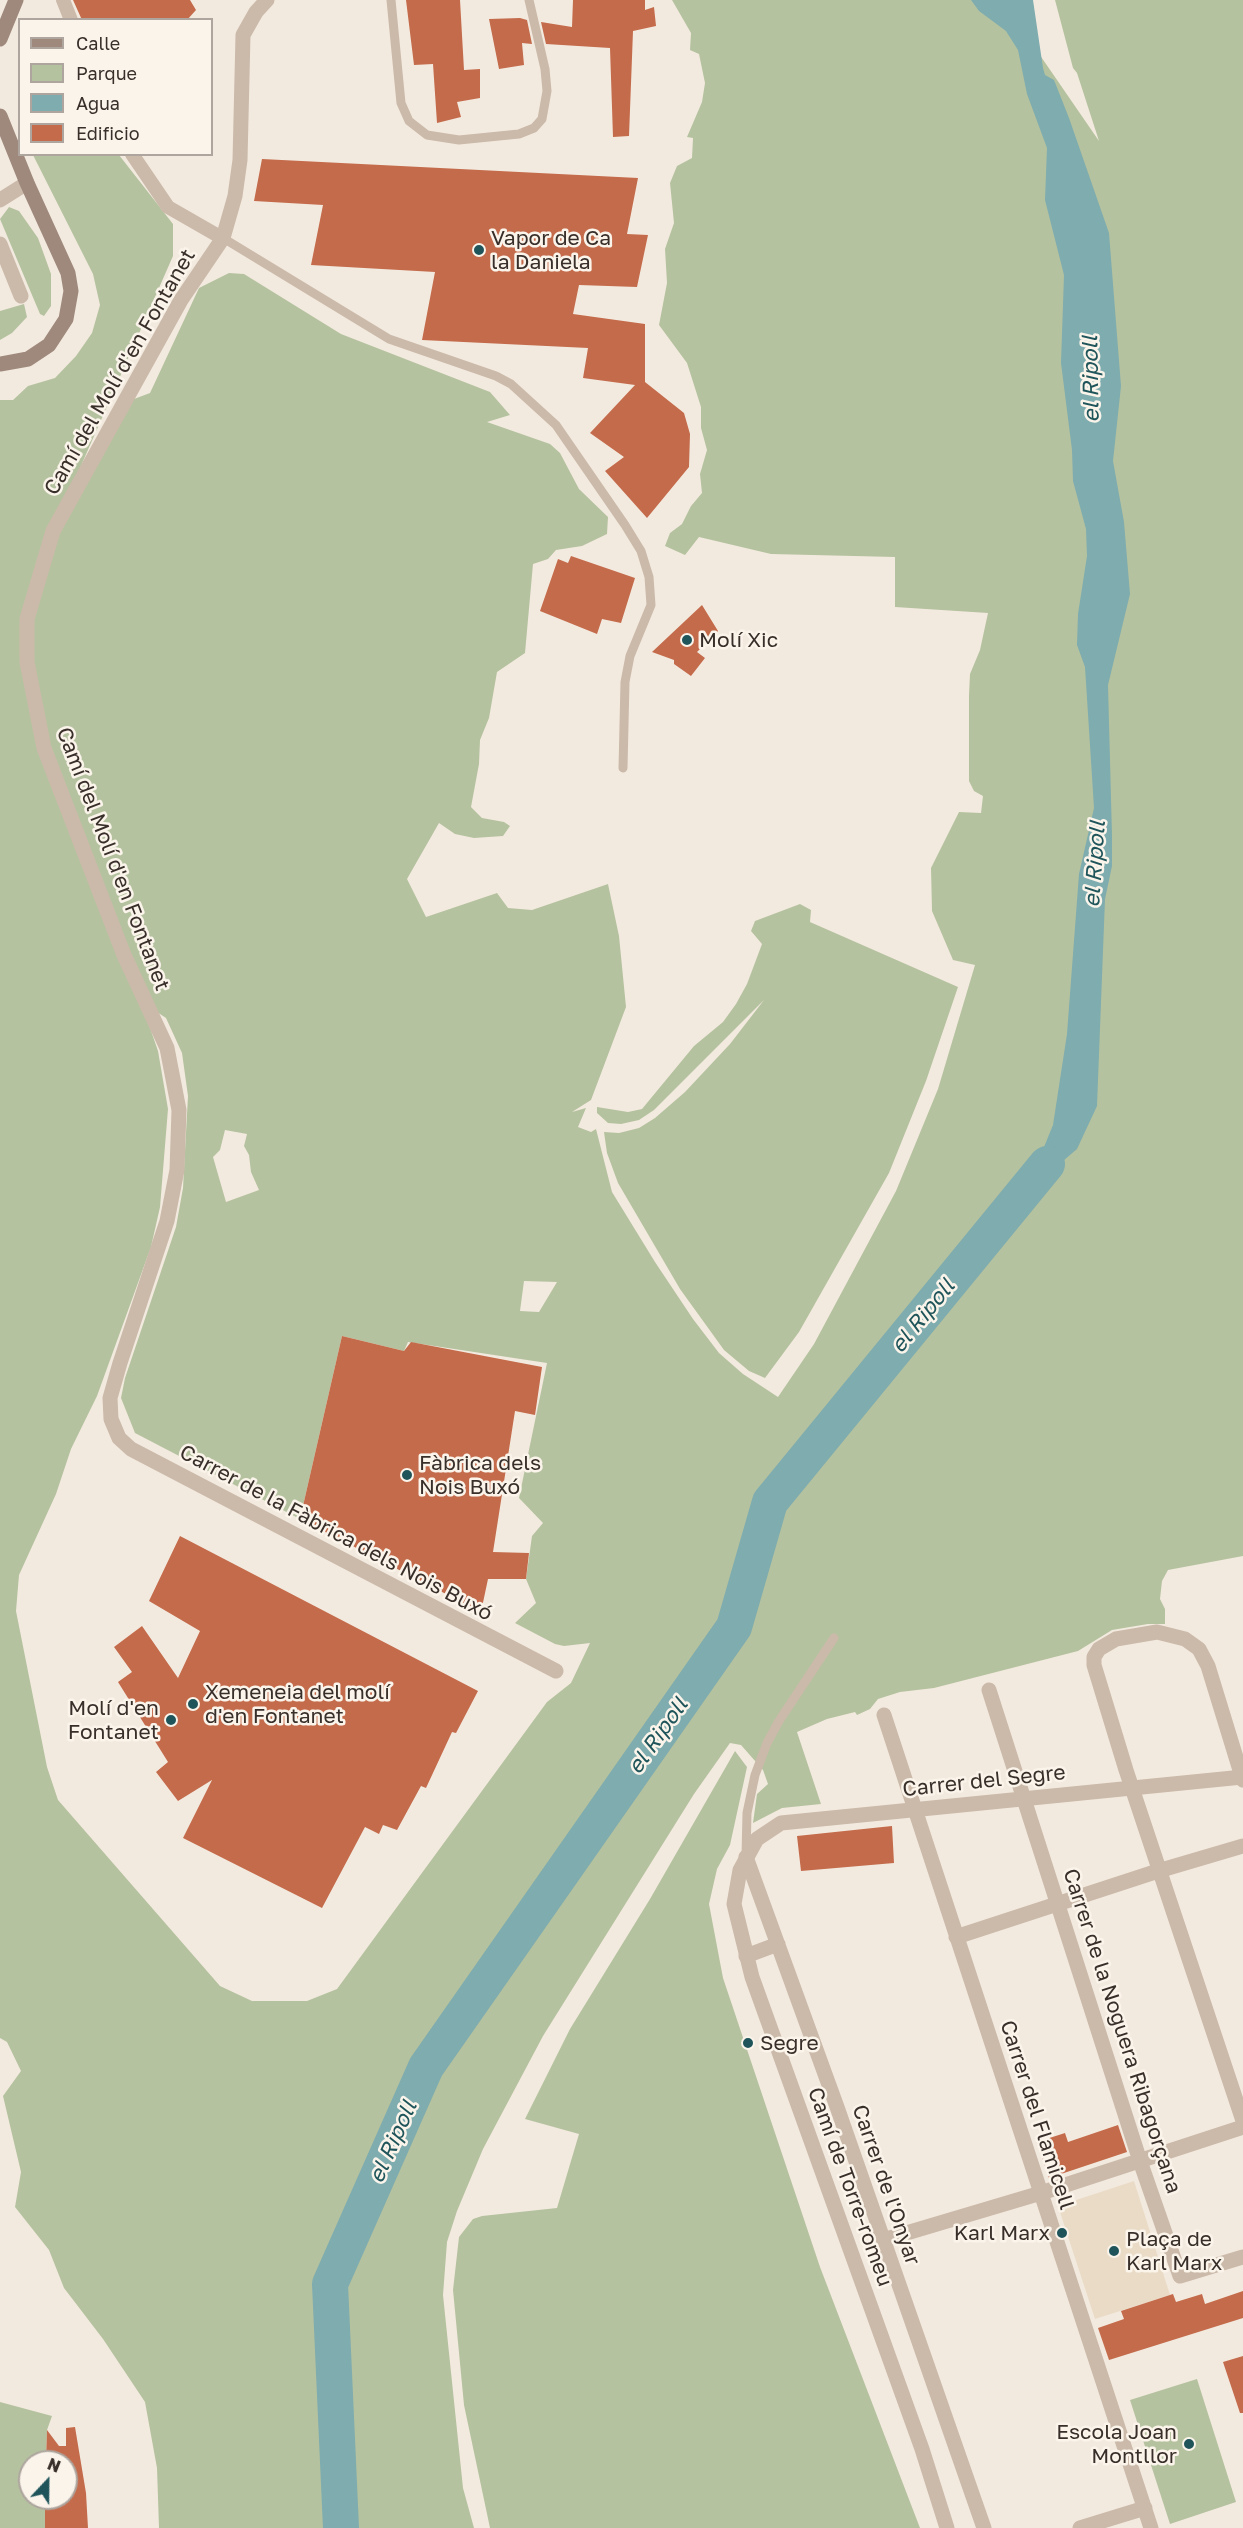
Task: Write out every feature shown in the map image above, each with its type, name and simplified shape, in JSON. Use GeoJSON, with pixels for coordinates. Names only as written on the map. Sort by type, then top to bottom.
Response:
{"type":"FeatureCollection","features":[{"type":"Feature","properties":{"kind":"main road"},"geometry":{"type":"LineString","coordinates":[[0,39],[16,0]]}},
{"type":"Feature","properties":{"kind":"main road"},"geometry":{"type":"LineString","coordinates":[[0,116],[27,183],[68,273],[70,301],[64,326],[49,345],[28,359],[0,364]]}},
{"type":"Feature","properties":{"kind":"street"},"geometry":{"type":"LineString","coordinates":[[63,0],[69,18]]}},
{"type":"Feature","properties":{"kind":"street","name":"Camí del Molí d'en Fontanet"},"geometry":{"type":"LineString","coordinates":[[111,1419],[110,1398],[167,1221],[177,1170],[179,1110],[167,1048],[124,955],[44,748],[27,662],[27,618],[53,531],[181,300],[222,238],[235,196],[240,160],[243,35],[256,12],[267,0]]}},
{"type":"Feature","properties":{"kind":"street","name":"Camí del Molí d'en Fontanet"},"geometry":{"type":"LineString","coordinates":[[133,156],[168,207],[222,238]]}},
{"type":"Feature","properties":{"kind":"street"},"geometry":{"type":"LineString","coordinates":[[0,200],[27,183]]}},
{"type":"Feature","properties":{"kind":"street"},"geometry":{"type":"LineString","coordinates":[[0,244],[21,296]]}},
{"type":"Feature","properties":{"kind":"street","name":"Carrer de la Fàbrica dels Nois Buxó"},"geometry":{"type":"LineString","coordinates":[[111,1419],[119,1438],[131,1449],[556,1671]]}},
{"type":"Feature","properties":{"kind":"street"},"geometry":{"type":"LineString","coordinates":[[1243,1778],[1204,1657],[1199,1649],[1185,1639],[1169,1634],[1146,1632],[1116,1639],[1099,1649],[1094,1657],[1131,1787],[1243,2121]]}},
{"type":"Feature","properties":{"kind":"street","name":"Carrer de la Noguera Ribagorçana"},"geometry":{"type":"LineString","coordinates":[[989,1690],[1140,2161],[1180,2277],[1243,2257]]}},
{"type":"Feature","properties":{"kind":"street","name":"Carrer del Flamicell"},"geometry":{"type":"LineString","coordinates":[[884,1715],[1151,2528]]}},
{"type":"Feature","properties":{"kind":"street","name":"Carrer del Segre"},"geometry":{"type":"LineString","coordinates":[[746,1857],[757,1839],[781,1822],[1243,1778]]}},
{"type":"Feature","properties":{"kind":"street"},"geometry":{"type":"LineString","coordinates":[[956,1937],[1158,1871],[1243,1846]]}},
{"type":"Feature","properties":{"kind":"street","name":"Carrer de l'Onyar"},"geometry":{"type":"LineString","coordinates":[[746,1857],[984,2528]]}},
{"type":"Feature","properties":{"kind":"street","name":"Camí de Torre-romeu"},"geometry":{"type":"LineString","coordinates":[[746,1857],[740,1870],[734,1904],[746,1956],[922,2449],[947,2528]]}},
{"type":"Feature","properties":{"kind":"street"},"geometry":{"type":"LineString","coordinates":[[746,1956],[778,1944]]}},
{"type":"Feature","properties":{"kind":"street"},"geometry":{"type":"LineString","coordinates":[[883,2240],[1041,2193],[1243,2127]]}},
{"type":"Feature","properties":{"kind":"street"},"geometry":{"type":"LineString","coordinates":[[1080,2528],[1144,2508]]}},
{"type":"Feature","properties":{"kind":"lane"},"geometry":{"type":"LineString","coordinates":[[391,0],[401,103],[409,121],[428,135],[459,140],[519,134],[534,128],[542,119],[547,91],[545,69],[529,0]]}},
{"type":"Feature","properties":{"kind":"lane"},"geometry":{"type":"LineString","coordinates":[[222,238],[389,339],[496,376],[511,384],[556,425],[637,544],[649,577],[652,596],[630,656],[625,682],[623,768]]}},
{"type":"Feature","properties":{"kind":"lane"},"geometry":{"type":"LineString","coordinates":[[746,1857],[747,1813],[759,1764],[779,1721],[834,1638]]}},
{"type":"Feature","properties":{"kind":"green space"},"geometry":{"type":"Polygon","coordinates":[[[672,0],[1002,0],[1099,141],[1077,73],[1073,68],[1055,0],[1243,0],[1243,1556],[1168,1570],[1162,1581],[1160,1599],[1165,1609],[1165,1624],[1148,1624],[1112,1630],[1078,1651],[934,1688],[900,1692],[878,1699],[870,1709],[857,1715],[855,1712],[827,1719],[797,1732],[821,1804],[782,1808],[753,1823],[757,1794],[768,1784],[763,1770],[741,1745],[730,1743],[694,1794],[543,2036],[483,2149],[457,2211],[447,2242],[443,2295],[463,2488],[474,2528],[159,2528],[157,2468],[145,2402],[103,2339],[64,2288],[49,2250],[15,2207],[21,2172],[3,2096],[21,2071],[7,2042],[0,2038],[0,400],[13,400],[28,386],[55,378],[76,356],[92,333],[100,305],[93,274],[34,156],[120,156],[173,224],[173,256],[55,525],[134,399],[150,393],[199,288],[229,273],[244,274],[341,334],[490,392],[510,415],[487,422],[550,444],[560,453],[579,489],[608,517],[607,534],[582,546],[556,550],[548,559],[533,564],[525,653],[497,672],[489,718],[480,740],[479,764],[471,807],[482,818],[504,822],[510,826],[503,836],[474,838],[455,834],[439,823],[407,879],[426,917],[497,893],[508,908],[532,910],[608,884],[619,936],[626,1007],[591,1100],[572,1112],[586,1108],[578,1127],[591,1132],[596,1129],[612,1192],[693,1319],[719,1353],[743,1374],[778,1397],[814,1344],[896,1191],[938,1089],[975,965],[953,960],[932,911],[931,868],[959,812],[981,813],[983,796],[974,791],[969,781],[969,695],[970,674],[980,650],[988,613],[895,607],[895,557],[771,554],[699,537],[685,555],[665,546],[670,533],[682,524],[691,506],[702,493],[700,474],[707,450],[701,428],[701,407],[687,363],[659,325],[667,283],[665,249],[674,223],[670,183],[677,166],[692,158],[693,138],[687,137],[702,102],[705,83],[699,54],[690,50],[691,33],[672,0]],[[128,964],[158,1051],[168,1109],[160,1207],[151,1247],[97,1396],[71,1449],[56,1494],[19,1575],[16,1611],[47,1767],[58,1800],[220,1986],[252,2001],[307,2001],[337,1989],[547,1702],[571,1683],[590,1643],[564,1646],[555,1644],[515,1623],[536,1603],[526,1579],[532,1536],[543,1523],[519,1498],[547,1363],[408,1342],[404,1351],[342,1336],[300,1519],[135,1433],[121,1398],[125,1378],[176,1227],[183,1188],[188,1096],[182,1053],[166,1018],[148,1006],[128,964]],[[225,1130],[220,1150],[213,1157],[226,1202],[259,1190],[251,1172],[249,1155],[244,1146],[247,1134],[225,1130]],[[524,1281],[520,1311],[539,1312],[557,1282],[524,1281]]]}},
{"type":"Feature","properties":{"kind":"green space"},"geometry":{"type":"Polygon","coordinates":[[[9,207],[19,211],[38,238],[51,274],[51,306],[44,316],[40,314],[0,219],[9,207]]]}},
{"type":"Feature","properties":{"kind":"green space"},"geometry":{"type":"Polygon","coordinates":[[[24,304],[27,317],[12,333],[0,340],[0,311],[24,304]]]}},
{"type":"Feature","properties":{"kind":"green space"},"geometry":{"type":"Polygon","coordinates":[[[800,904],[811,910],[810,922],[958,987],[926,1081],[889,1173],[799,1332],[765,1378],[749,1371],[724,1350],[680,1289],[618,1183],[607,1153],[604,1132],[619,1133],[639,1128],[655,1118],[685,1092],[730,1044],[764,1000],[654,1110],[639,1120],[621,1124],[608,1123],[597,1113],[597,1107],[628,1112],[642,1109],[694,1046],[723,1022],[736,1004],[747,984],[762,944],[751,931],[755,921],[800,904]]]}},
{"type":"Feature","properties":{"kind":"green space"},"geometry":{"type":"Polygon","coordinates":[[[735,1751],[747,1767],[730,1845],[717,1869],[709,1904],[723,1978],[820,2267],[920,2528],[490,2528],[464,2405],[453,2290],[459,2237],[473,2219],[482,2216],[557,2208],[579,2134],[525,2119],[570,2029],[650,1899],[735,1751]]]}},
{"type":"Feature","properties":{"kind":"green space"},"geometry":{"type":"Polygon","coordinates":[[[1197,2379],[1236,2502],[1170,2524],[1130,2400],[1197,2379]]]}},
{"type":"Feature","properties":{"kind":"green space"},"geometry":{"type":"Polygon","coordinates":[[[0,2402],[52,2416],[47,2430],[46,2450],[18,2450],[18,2510],[45,2510],[45,2528],[0,2528],[0,2402]]]}},
{"type":"Feature","properties":{"kind":"shaded area","name":"Plaça de Karl Marx"},"geometry":{"type":"Polygon","coordinates":[[[1134,2181],[1170,2295],[1095,2319],[1058,2206],[1134,2181]]]}},
{"type":"Feature","properties":{"kind":"water"},"geometry":{"type":"Polygon","coordinates":[[[971,0],[1033,0],[1045,75],[1054,80],[1109,233],[1121,386],[1113,461],[1124,522],[1130,594],[1108,685],[1112,866],[1105,899],[1097,1106],[1077,1149],[1015,1202],[1035,1169],[1053,1125],[1067,1034],[1079,874],[1094,808],[1085,667],[1077,645],[1078,614],[1087,556],[1086,529],[1073,481],[1072,450],[1061,363],[1064,275],[1045,200],[1047,148],[1027,94],[1018,50],[1006,31],[979,11],[971,0]]]}},
{"type":"Feature","properties":{"kind":"building"},"geometry":{"type":"Polygon","coordinates":[[[73,0],[190,0],[196,10],[189,18],[81,18],[73,0]]]}},
{"type":"Feature","properties":{"kind":"building"},"geometry":{"type":"Polygon","coordinates":[[[406,0],[460,0],[464,70],[480,69],[480,98],[457,102],[461,117],[437,123],[433,64],[414,65],[406,0]]]}},
{"type":"Feature","properties":{"kind":"building"},"geometry":{"type":"Polygon","coordinates":[[[573,0],[645,0],[645,10],[654,7],[656,26],[633,31],[629,136],[613,137],[610,48],[546,44],[541,22],[572,27],[573,0]]]}},
{"type":"Feature","properties":{"kind":"building"},"geometry":{"type":"Polygon","coordinates":[[[520,18],[527,20],[532,44],[522,43],[524,65],[499,69],[489,19],[520,18]]]}},
{"type":"Feature","properties":{"kind":"building","name":"Vapor de Ca la Daniela"},"geometry":{"type":"Polygon","coordinates":[[[262,159],[638,178],[627,234],[648,235],[637,287],[579,285],[573,314],[645,324],[645,382],[684,413],[690,434],[689,467],[647,518],[605,471],[624,457],[590,433],[635,385],[583,378],[588,348],[422,340],[435,272],[311,265],[323,205],[254,201],[262,159]]]}},
{"type":"Feature","properties":{"kind":"building"},"geometry":{"type":"Polygon","coordinates":[[[571,556],[635,578],[621,623],[602,619],[597,634],[540,611],[558,559],[568,563],[571,556]]]}},
{"type":"Feature","properties":{"kind":"building","name":"Molí Xic"},"geometry":{"type":"Polygon","coordinates":[[[702,605],[718,631],[697,652],[705,658],[691,676],[674,664],[674,660],[652,652],[702,605]]]}},
{"type":"Feature","properties":{"kind":"building","name":"Fàbrica dels Nois Buxó"},"geometry":{"type":"Polygon","coordinates":[[[342,1336],[404,1351],[411,1342],[542,1367],[535,1415],[515,1411],[493,1552],[529,1553],[526,1579],[488,1579],[481,1612],[300,1519],[342,1336]]]}},
{"type":"Feature","properties":{"kind":"building"},"geometry":{"type":"Polygon","coordinates":[[[180,1536],[478,1691],[456,1733],[452,1732],[426,1788],[421,1786],[397,1830],[383,1825],[379,1834],[365,1827],[322,1908],[183,1838],[212,1780],[178,1801],[156,1772],[168,1762],[118,1682],[132,1672],[114,1647],[142,1626],[178,1678],[200,1631],[149,1601],[180,1536]]]}},
{"type":"Feature","properties":{"kind":"building"},"geometry":{"type":"Polygon","coordinates":[[[892,1826],[894,1863],[801,1871],[797,1836],[892,1826]]]}},
{"type":"Feature","properties":{"kind":"building"},"geometry":{"type":"Polygon","coordinates":[[[1118,2125],[1127,2152],[1049,2178],[1037,2142],[1065,2133],[1068,2142],[1118,2125]]]}},
{"type":"Feature","properties":{"kind":"building"},"geometry":{"type":"Polygon","coordinates":[[[1243,2291],[1243,2318],[1109,2360],[1098,2328],[1124,2319],[1121,2311],[1173,2294],[1176,2302],[1202,2294],[1205,2304],[1243,2291]]]}},
{"type":"Feature","properties":{"kind":"building"},"geometry":{"type":"Polygon","coordinates":[[[1243,2356],[1243,2413],[1240,2413],[1223,2362],[1243,2356]]]}},
{"type":"Feature","properties":{"kind":"building"},"geometry":{"type":"Polygon","coordinates":[[[75,2427],[86,2493],[88,2528],[45,2528],[45,2510],[78,2510],[78,2450],[46,2450],[47,2430],[59,2446],[66,2446],[66,2428],[75,2427]]]}},
{"type":"Feature","properties":{"kind":"waterway","name":"el Ripoll"},"geometry":{"type":"LineString","coordinates":[[341,2528],[330,2284],[426,2067],[734,1627],[770,1502],[1047,1164]]}},
{"type":"Feature","properties":{"kind":"place","name":"Vapor de Ca la Daniela"},"geometry":{"type":"Point","coordinates":[479,250]}},
{"type":"Feature","properties":{"kind":"place","name":"Molí Xic"},"geometry":{"type":"Point","coordinates":[687,640]}},
{"type":"Feature","properties":{"kind":"place","name":"Fàbrica dels Nois Buxó"},"geometry":{"type":"Point","coordinates":[407,1475]}},
{"type":"Feature","properties":{"kind":"place","name":"Xemeneia del molí d'en Fontanet"},"geometry":{"type":"Point","coordinates":[193,1704]}},
{"type":"Feature","properties":{"kind":"place","name":"Molí d'en Fontanet"},"geometry":{"type":"Point","coordinates":[171,1720]}},
{"type":"Feature","properties":{"kind":"place","name":"Segre"},"geometry":{"type":"Point","coordinates":[748,2043]}},
{"type":"Feature","properties":{"kind":"place","name":"Karl Marx"},"geometry":{"type":"Point","coordinates":[1062,2233]}},
{"type":"Feature","properties":{"kind":"place","name":"Plaça de Karl Marx"},"geometry":{"type":"Point","coordinates":[1114,2251]}},
{"type":"Feature","properties":{"kind":"place","name":"Escola Joan Montllor"},"geometry":{"type":"Point","coordinates":[1189,2444]}}]}
